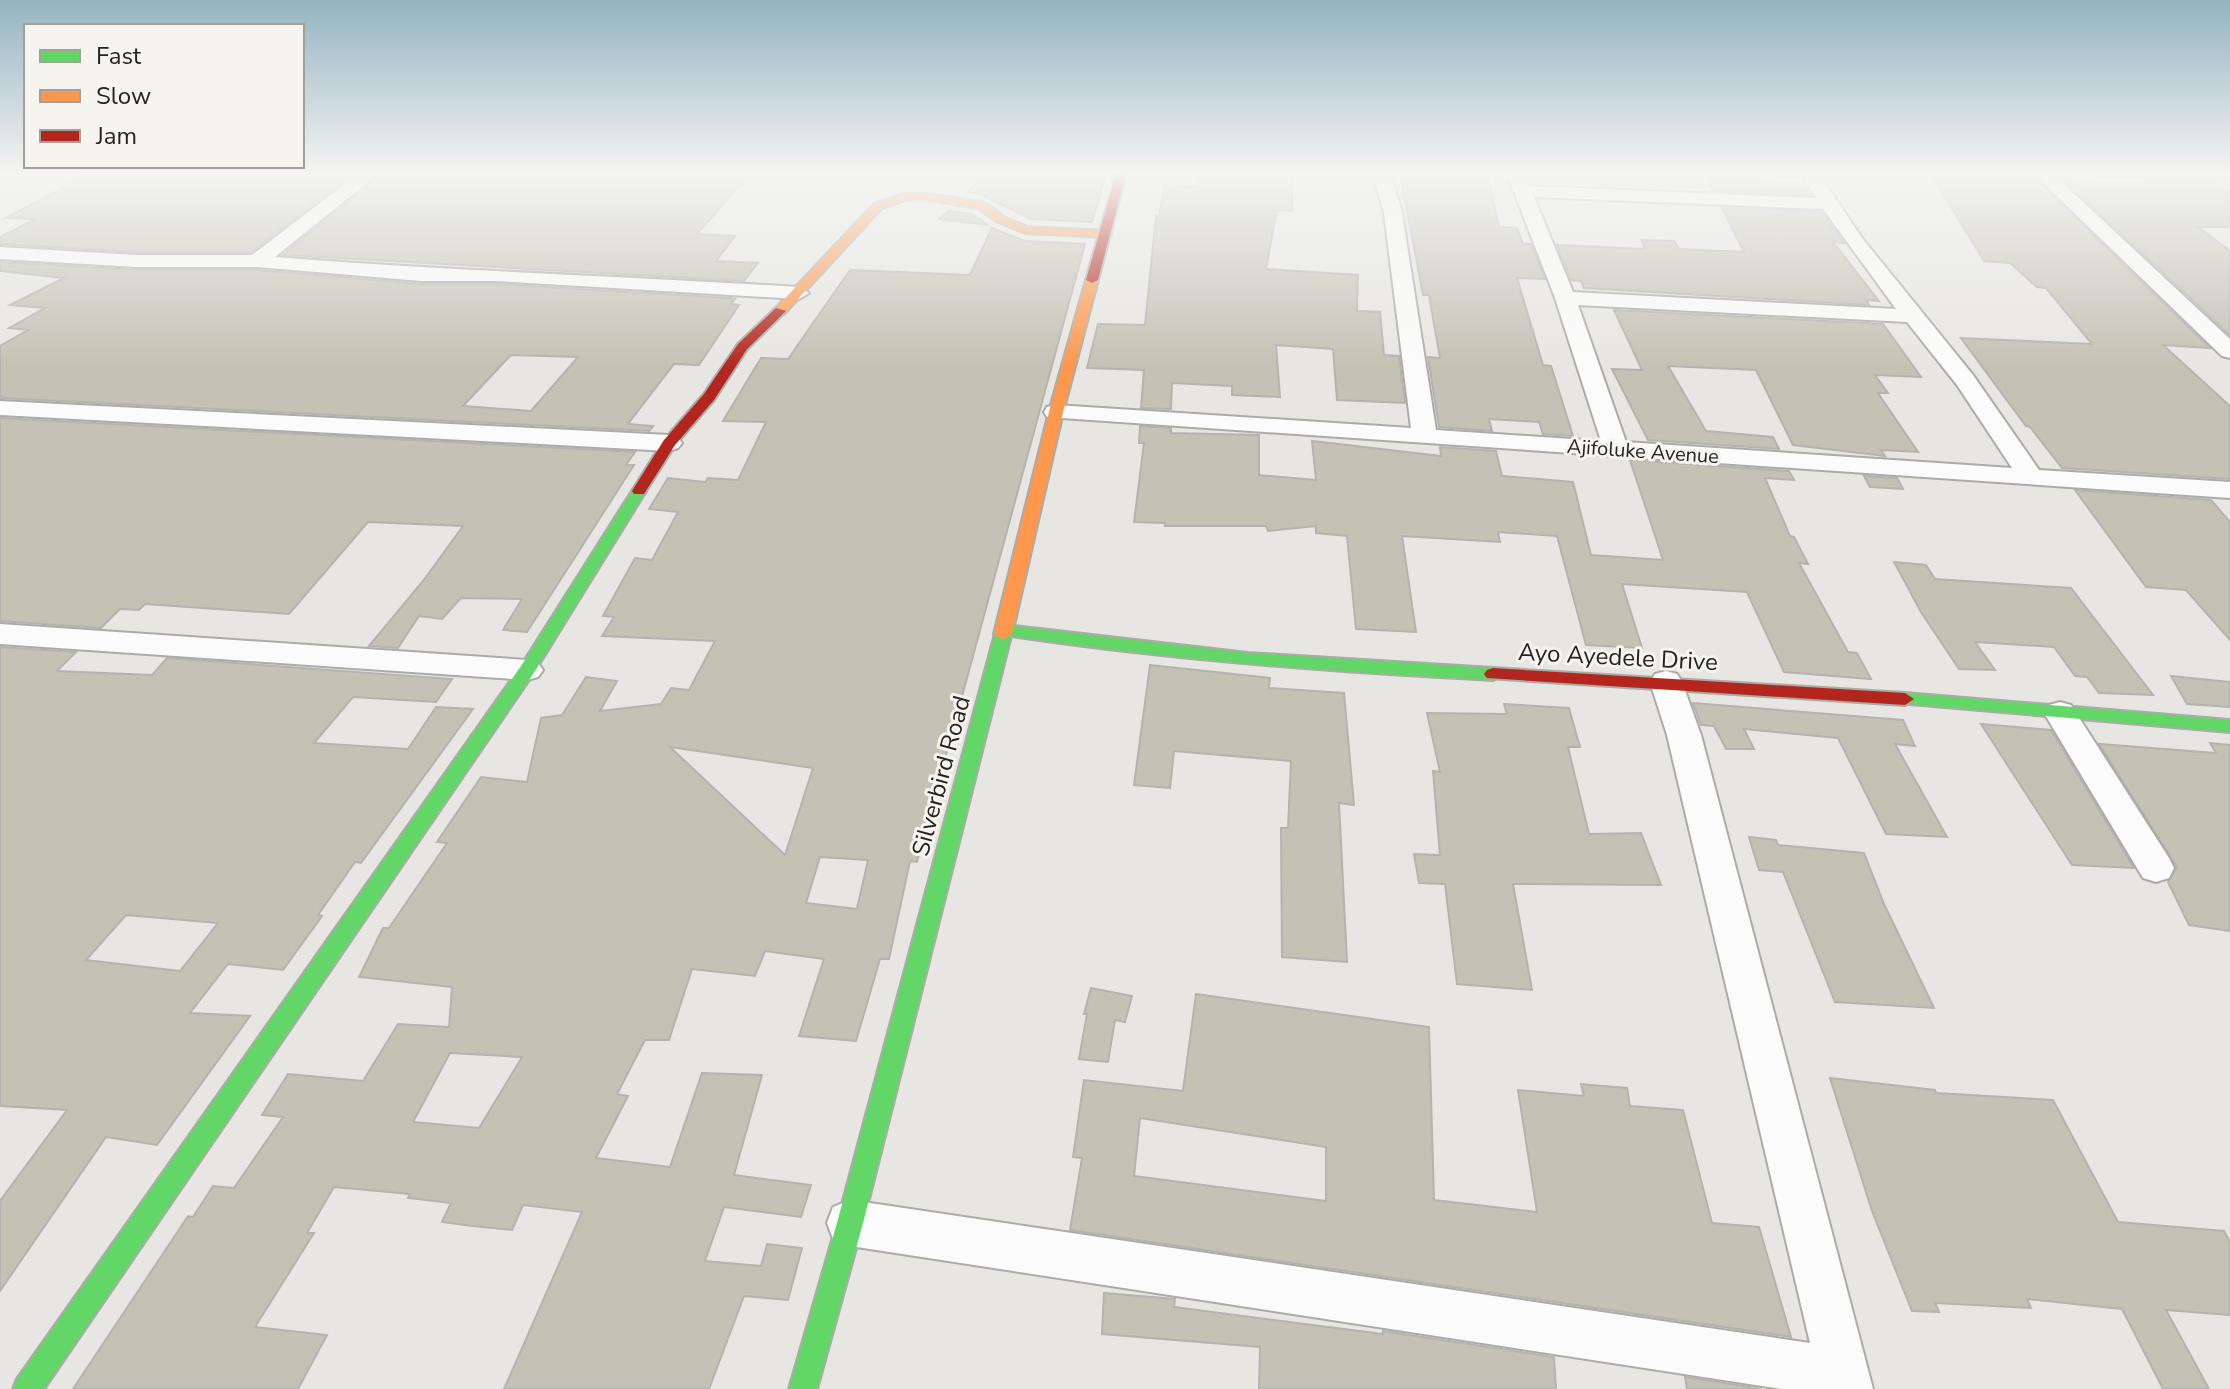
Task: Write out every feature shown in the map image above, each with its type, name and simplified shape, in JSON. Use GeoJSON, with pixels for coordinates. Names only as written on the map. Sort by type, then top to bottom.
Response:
{"type":"FeatureCollection","features":[{"type":"Feature","properties":{"kind":"street"},"geometry":{"type":"LineString","coordinates":[[257,261],[286,239]]}},
{"type":"Feature","properties":{"kind":"street"},"geometry":{"type":"LineString","coordinates":[[27,1389],[527,670],[669,443],[709,397],[742,347],[799,293],[847,239]]}},
{"type":"Feature","properties":{"kind":"street","name":"Silverbird Road"},"geometry":{"type":"LineString","coordinates":[[803,1389],[850,1223],[1004,630],[1056,412],[1105,239]]}},
{"type":"Feature","properties":{"kind":"street"},"geometry":{"type":"LineString","coordinates":[[1397,239],[1425,437]]}},
{"type":"Feature","properties":{"kind":"street"},"geometry":{"type":"LineString","coordinates":[[1542,239],[1616,449]]}},
{"type":"Feature","properties":{"kind":"street"},"geometry":{"type":"LineString","coordinates":[[1853,239],[1910,316],[1942,351],[2030,475]]}},
{"type":"Feature","properties":{"kind":"street"},"geometry":{"type":"LineString","coordinates":[[2111,239],[2230,351]]}},
{"type":"Feature","properties":{"kind":"street"},"geometry":{"type":"LineString","coordinates":[[0,253],[136,261],[257,261],[421,275],[496,275],[799,293]]}},
{"type":"Feature","properties":{"kind":"street"},"geometry":{"type":"LineString","coordinates":[[1565,298],[1910,316]]}},
{"type":"Feature","properties":{"kind":"street"},"geometry":{"type":"LineString","coordinates":[[0,408],[669,443]]}},
{"type":"Feature","properties":{"kind":"street","name":"Ajifoluke Avenue"},"geometry":{"type":"LineString","coordinates":[[1056,412],[2230,490]]}},
{"type":"Feature","properties":{"kind":"street","name":"Ayo Ayedele Drive"},"geometry":{"type":"LineString","coordinates":[[1004,630],[1091,645],[1193,656],[1379,669],[1666,682],[2230,726]]}},
{"type":"Feature","properties":{"kind":"street"},"geometry":{"type":"LineString","coordinates":[[0,634],[527,670]]}},
{"type":"Feature","properties":{"kind":"street"},"geometry":{"type":"LineString","coordinates":[[850,1223],[1845,1381],[1684,735],[1666,682]]}},
{"type":"Feature","properties":{"kind":"street"},"geometry":{"type":"LineString","coordinates":[[2060,713],[2156,868]]}},
{"type":"Feature","properties":{"kind":"building"},"geometry":{"type":"Polygon","coordinates":[[[0,239],[268,239],[251,252],[136,252],[0,244],[0,239]]]}},
{"type":"Feature","properties":{"kind":"building"},"geometry":{"type":"Polygon","coordinates":[[[303,239],[733,239],[716,261],[758,263],[744,281],[283,255],[303,239]]]}},
{"type":"Feature","properties":{"kind":"building"},"geometry":{"type":"Polygon","coordinates":[[[987,239],[1085,244],[917,862],[910,861],[889,959],[880,959],[856,1041],[799,1036],[824,959],[765,951],[755,976],[692,969],[669,1040],[645,1040],[617,1094],[628,1096],[596,1158],[670,1167],[702,1073],[762,1075],[734,1175],[811,1185],[801,1217],[724,1207],[705,1261],[761,1266],[767,1244],[802,1248],[788,1300],[744,1296],[709,1389],[504,1389],[582,1212],[523,1205],[512,1230],[442,1222],[451,1203],[408,1198],[410,1194],[334,1187],[307,1233],[314,1233],[255,1327],[327,1335],[298,1389],[73,1389],[188,1216],[193,1217],[213,1186],[234,1188],[283,1117],[262,1115],[288,1074],[363,1081],[398,1024],[449,1027],[452,987],[359,977],[383,928],[389,928],[447,843],[437,842],[481,777],[527,782],[541,718],[562,715],[586,677],[617,681],[600,711],[661,704],[671,688],[689,690],[715,641],[602,636],[614,617],[603,616],[635,558],[652,560],[678,512],[649,509],[668,478],[705,482],[708,478],[738,480],[766,422],[723,421],[761,358],[788,359],[850,270],[970,275],[987,239]],[[670,747],[785,855],[813,768],[670,747]],[[820,857],[806,903],[857,909],[868,860],[820,857]],[[450,1053],[413,1122],[479,1128],[522,1057],[450,1053]]]}},
{"type":"Feature","properties":{"kind":"building"},"geometry":{"type":"Polygon","coordinates":[[[1154,239],[1272,239],[1266,269],[1358,275],[1357,311],[1380,312],[1384,355],[1399,356],[1405,403],[1337,400],[1333,349],[1276,345],[1280,397],[1232,395],[1232,386],[1172,383],[1171,409],[1141,408],[1144,370],[1087,368],[1098,324],[1145,325],[1154,239]]]}},
{"type":"Feature","properties":{"kind":"building"},"geometry":{"type":"Polygon","coordinates":[[[1412,239],[1521,239],[1523,244],[1531,244],[1545,279],[1517,278],[1543,365],[1551,366],[1573,436],[1543,434],[1539,422],[1489,419],[1492,431],[1439,427],[1428,357],[1440,358],[1429,295],[1423,295],[1412,239]]]}},
{"type":"Feature","properties":{"kind":"building"},"geometry":{"type":"Polygon","coordinates":[[[1737,239],[1841,239],[1844,243],[1833,242],[1879,301],[1866,300],[1869,305],[1584,288],[1581,281],[1571,280],[1557,245],[1645,249],[1641,240],[1674,241],[1679,249],[1744,252],[1737,239]]]}},
{"type":"Feature","properties":{"kind":"building"},"geometry":{"type":"Polygon","coordinates":[[[1970,239],[2097,239],[2210,348],[2163,345],[2230,406],[2230,479],[2062,468],[2026,426],[1961,338],[2092,344],[2046,288],[2037,287],[2010,263],[1984,261],[1970,239]]]}},
{"type":"Feature","properties":{"kind":"building"},"geometry":{"type":"Polygon","coordinates":[[[2127,239],[2214,239],[2230,251],[2230,335],[2127,239]]]}},
{"type":"Feature","properties":{"kind":"building"},"geometry":{"type":"Polygon","coordinates":[[[0,262],[136,270],[257,270],[421,284],[496,284],[730,298],[735,299],[731,304],[739,305],[699,365],[674,364],[628,424],[653,426],[649,431],[0,398],[0,346],[28,330],[9,328],[45,308],[10,305],[64,278],[0,271],[0,262]],[[511,355],[463,406],[531,411],[578,357],[511,355]]]}},
{"type":"Feature","properties":{"kind":"building"},"geometry":{"type":"Polygon","coordinates":[[[1614,310],[1883,324],[1921,377],[1875,375],[1888,393],[1878,393],[1918,452],[1881,450],[1885,456],[1793,445],[1756,370],[1668,366],[1706,431],[1773,437],[1779,449],[1648,440],[1612,369],[1642,370],[1614,310]]]}},
{"type":"Feature","properties":{"kind":"building"},"geometry":{"type":"Polygon","coordinates":[[[0,418],[635,452],[626,465],[634,465],[527,632],[503,630],[522,599],[461,598],[442,619],[419,616],[398,648],[369,646],[423,581],[463,526],[368,522],[289,614],[145,604],[139,610],[120,609],[101,628],[0,621],[0,418]]]}},
{"type":"Feature","properties":{"kind":"building"},"geometry":{"type":"Polygon","coordinates":[[[1140,426],[1171,428],[1171,433],[1259,435],[1259,475],[1316,480],[1312,441],[1441,456],[1440,447],[1496,451],[1502,476],[1573,482],[1591,555],[1663,560],[1630,460],[1789,471],[1794,480],[1765,478],[1790,536],[1794,537],[1808,564],[1799,563],[1848,652],[1857,653],[1871,679],[1784,672],[1747,592],[1622,584],[1642,648],[1586,645],[1557,536],[1498,532],[1500,542],[1402,536],[1416,632],[1356,629],[1347,536],[1316,533],[1316,526],[1268,531],[1266,526],[1165,526],[1165,523],[1134,522],[1144,443],[1139,443],[1140,426]]]}},
{"type":"Feature","properties":{"kind":"building"},"geometry":{"type":"Polygon","coordinates":[[[1864,476],[1897,478],[1903,489],[1870,487],[1864,476]]]}},
{"type":"Feature","properties":{"kind":"building"},"geometry":{"type":"Polygon","coordinates":[[[2075,490],[2211,500],[2230,522],[2230,640],[2186,590],[2146,587],[2075,490]]]}},
{"type":"Feature","properties":{"kind":"building"},"geometry":{"type":"Polygon","coordinates":[[[1894,562],[1926,565],[1935,579],[2071,588],[2153,695],[2099,693],[2087,677],[2075,676],[2054,647],[1975,642],[1995,670],[1959,669],[1921,612],[1894,562]]]}},
{"type":"Feature","properties":{"kind":"building"},"geometry":{"type":"Polygon","coordinates":[[[0,647],[76,652],[57,671],[152,675],[167,658],[452,679],[436,702],[353,697],[314,743],[408,749],[436,707],[473,709],[361,863],[355,862],[318,915],[322,916],[283,970],[228,964],[190,1013],[250,1016],[157,1145],[106,1137],[0,1291],[0,1201],[67,1110],[0,1106],[0,647]],[[126,915],[86,960],[180,971],[218,923],[126,915]]]}},
{"type":"Feature","properties":{"kind":"building"},"geometry":{"type":"Polygon","coordinates":[[[1150,665],[1270,678],[1269,688],[1344,693],[1354,805],[1339,803],[1347,962],[1282,957],[1281,828],[1288,828],[1291,761],[1174,751],[1170,788],[1134,785],[1150,665]]]}},
{"type":"Feature","properties":{"kind":"building"},"geometry":{"type":"Polygon","coordinates":[[[2171,676],[2230,682],[2230,707],[2187,704],[2171,676]]]}},
{"type":"Feature","properties":{"kind":"building"},"geometry":{"type":"Polygon","coordinates":[[[1693,703],[1903,720],[1915,746],[1895,744],[1947,837],[1886,834],[1838,738],[1744,729],[1754,749],[1726,749],[1714,726],[1701,725],[1693,703]]]}},
{"type":"Feature","properties":{"kind":"building"},"geometry":{"type":"Polygon","coordinates":[[[1504,704],[1569,708],[1580,747],[1568,747],[1589,834],[1641,833],[1661,885],[1513,884],[1532,990],[1457,984],[1445,884],[1419,883],[1414,854],[1440,855],[1433,771],[1440,772],[1427,713],[1507,714],[1504,704]]]}},
{"type":"Feature","properties":{"kind":"building"},"geometry":{"type":"Polygon","coordinates":[[[1981,724],[2051,730],[2134,868],[2072,865],[1981,724]]]}},
{"type":"Feature","properties":{"kind":"building"},"geometry":{"type":"Polygon","coordinates":[[[2210,743],[2230,745],[2230,931],[2189,925],[2168,882],[2177,867],[2099,744],[2216,753],[2210,743]]]}},
{"type":"Feature","properties":{"kind":"building"},"geometry":{"type":"Polygon","coordinates":[[[1749,837],[1776,840],[1778,845],[1864,853],[1884,904],[1934,1008],[1835,1002],[1783,872],[1759,870],[1749,837]]]}},
{"type":"Feature","properties":{"kind":"building"},"geometry":{"type":"Polygon","coordinates":[[[1091,988],[1132,996],[1125,1022],[1115,1020],[1108,1062],[1079,1059],[1087,1014],[1084,1014],[1091,988]]]}},
{"type":"Feature","properties":{"kind":"building"},"geometry":{"type":"Polygon","coordinates":[[[1196,994],[1429,1027],[1434,1200],[1537,1212],[1518,1090],[1584,1096],[1581,1084],[1627,1088],[1630,1106],[1683,1110],[1712,1223],[1759,1227],[1791,1337],[1070,1230],[1082,1158],[1073,1157],[1084,1080],[1183,1091],[1196,994]],[[1140,1118],[1134,1176],[1326,1201],[1326,1147],[1140,1118]]]}},
{"type":"Feature","properties":{"kind":"building"},"geometry":{"type":"Polygon","coordinates":[[[1830,1078],[1935,1090],[1936,1093],[2053,1100],[2118,1222],[2224,1231],[2230,1242],[2230,1315],[2166,1310],[2209,1389],[2163,1389],[2122,1309],[2027,1299],[2031,1308],[1935,1303],[1939,1312],[1912,1311],[1872,1211],[1830,1078]]]}},
{"type":"Feature","properties":{"kind":"building"},"geometry":{"type":"Polygon","coordinates":[[[1104,1293],[1175,1299],[1174,1307],[1383,1334],[1383,1331],[1554,1357],[1556,1389],[1259,1389],[1260,1347],[1102,1334],[1104,1293]]]}},
{"type":"Feature","properties":{"kind":"building"},"geometry":{"type":"Polygon","coordinates":[[[1685,1377],[1762,1389],[1687,1389],[1685,1377]]]}},
{"type":"Feature","properties":{"kind":"traffic: fast"},"geometry":{"type":"LineString","coordinates":[[27,1389],[527,670],[639,491]]}},
{"type":"Feature","properties":{"kind":"traffic: fast"},"geometry":{"type":"LineString","coordinates":[[1004,630],[1248,658],[1493,674]]}},
{"type":"Feature","properties":{"kind":"traffic: fast"},"geometry":{"type":"LineString","coordinates":[[803,1389],[850,1223],[1003,634]]}},
{"type":"Feature","properties":{"kind":"traffic: fast"},"geometry":{"type":"LineString","coordinates":[[1905,699],[2230,726]]}},
{"type":"Feature","properties":{"kind":"traffic: slow"},"geometry":{"type":"LineString","coordinates":[[780,311],[847,239]]}},
{"type":"Feature","properties":{"kind":"traffic: slow"},"geometry":{"type":"LineString","coordinates":[[1003,634],[1056,412],[1092,280]]}},
{"type":"Feature","properties":{"kind":"traffic: jam"},"geometry":{"type":"LineString","coordinates":[[1092,280],[1103,239]]}},
{"type":"Feature","properties":{"kind":"traffic: jam"},"geometry":{"type":"LineString","coordinates":[[639,491],[669,443],[709,397],[742,347],[780,311]]}},
{"type":"Feature","properties":{"kind":"traffic: jam"},"geometry":{"type":"LineString","coordinates":[[1493,674],[1905,699]]}}]}
